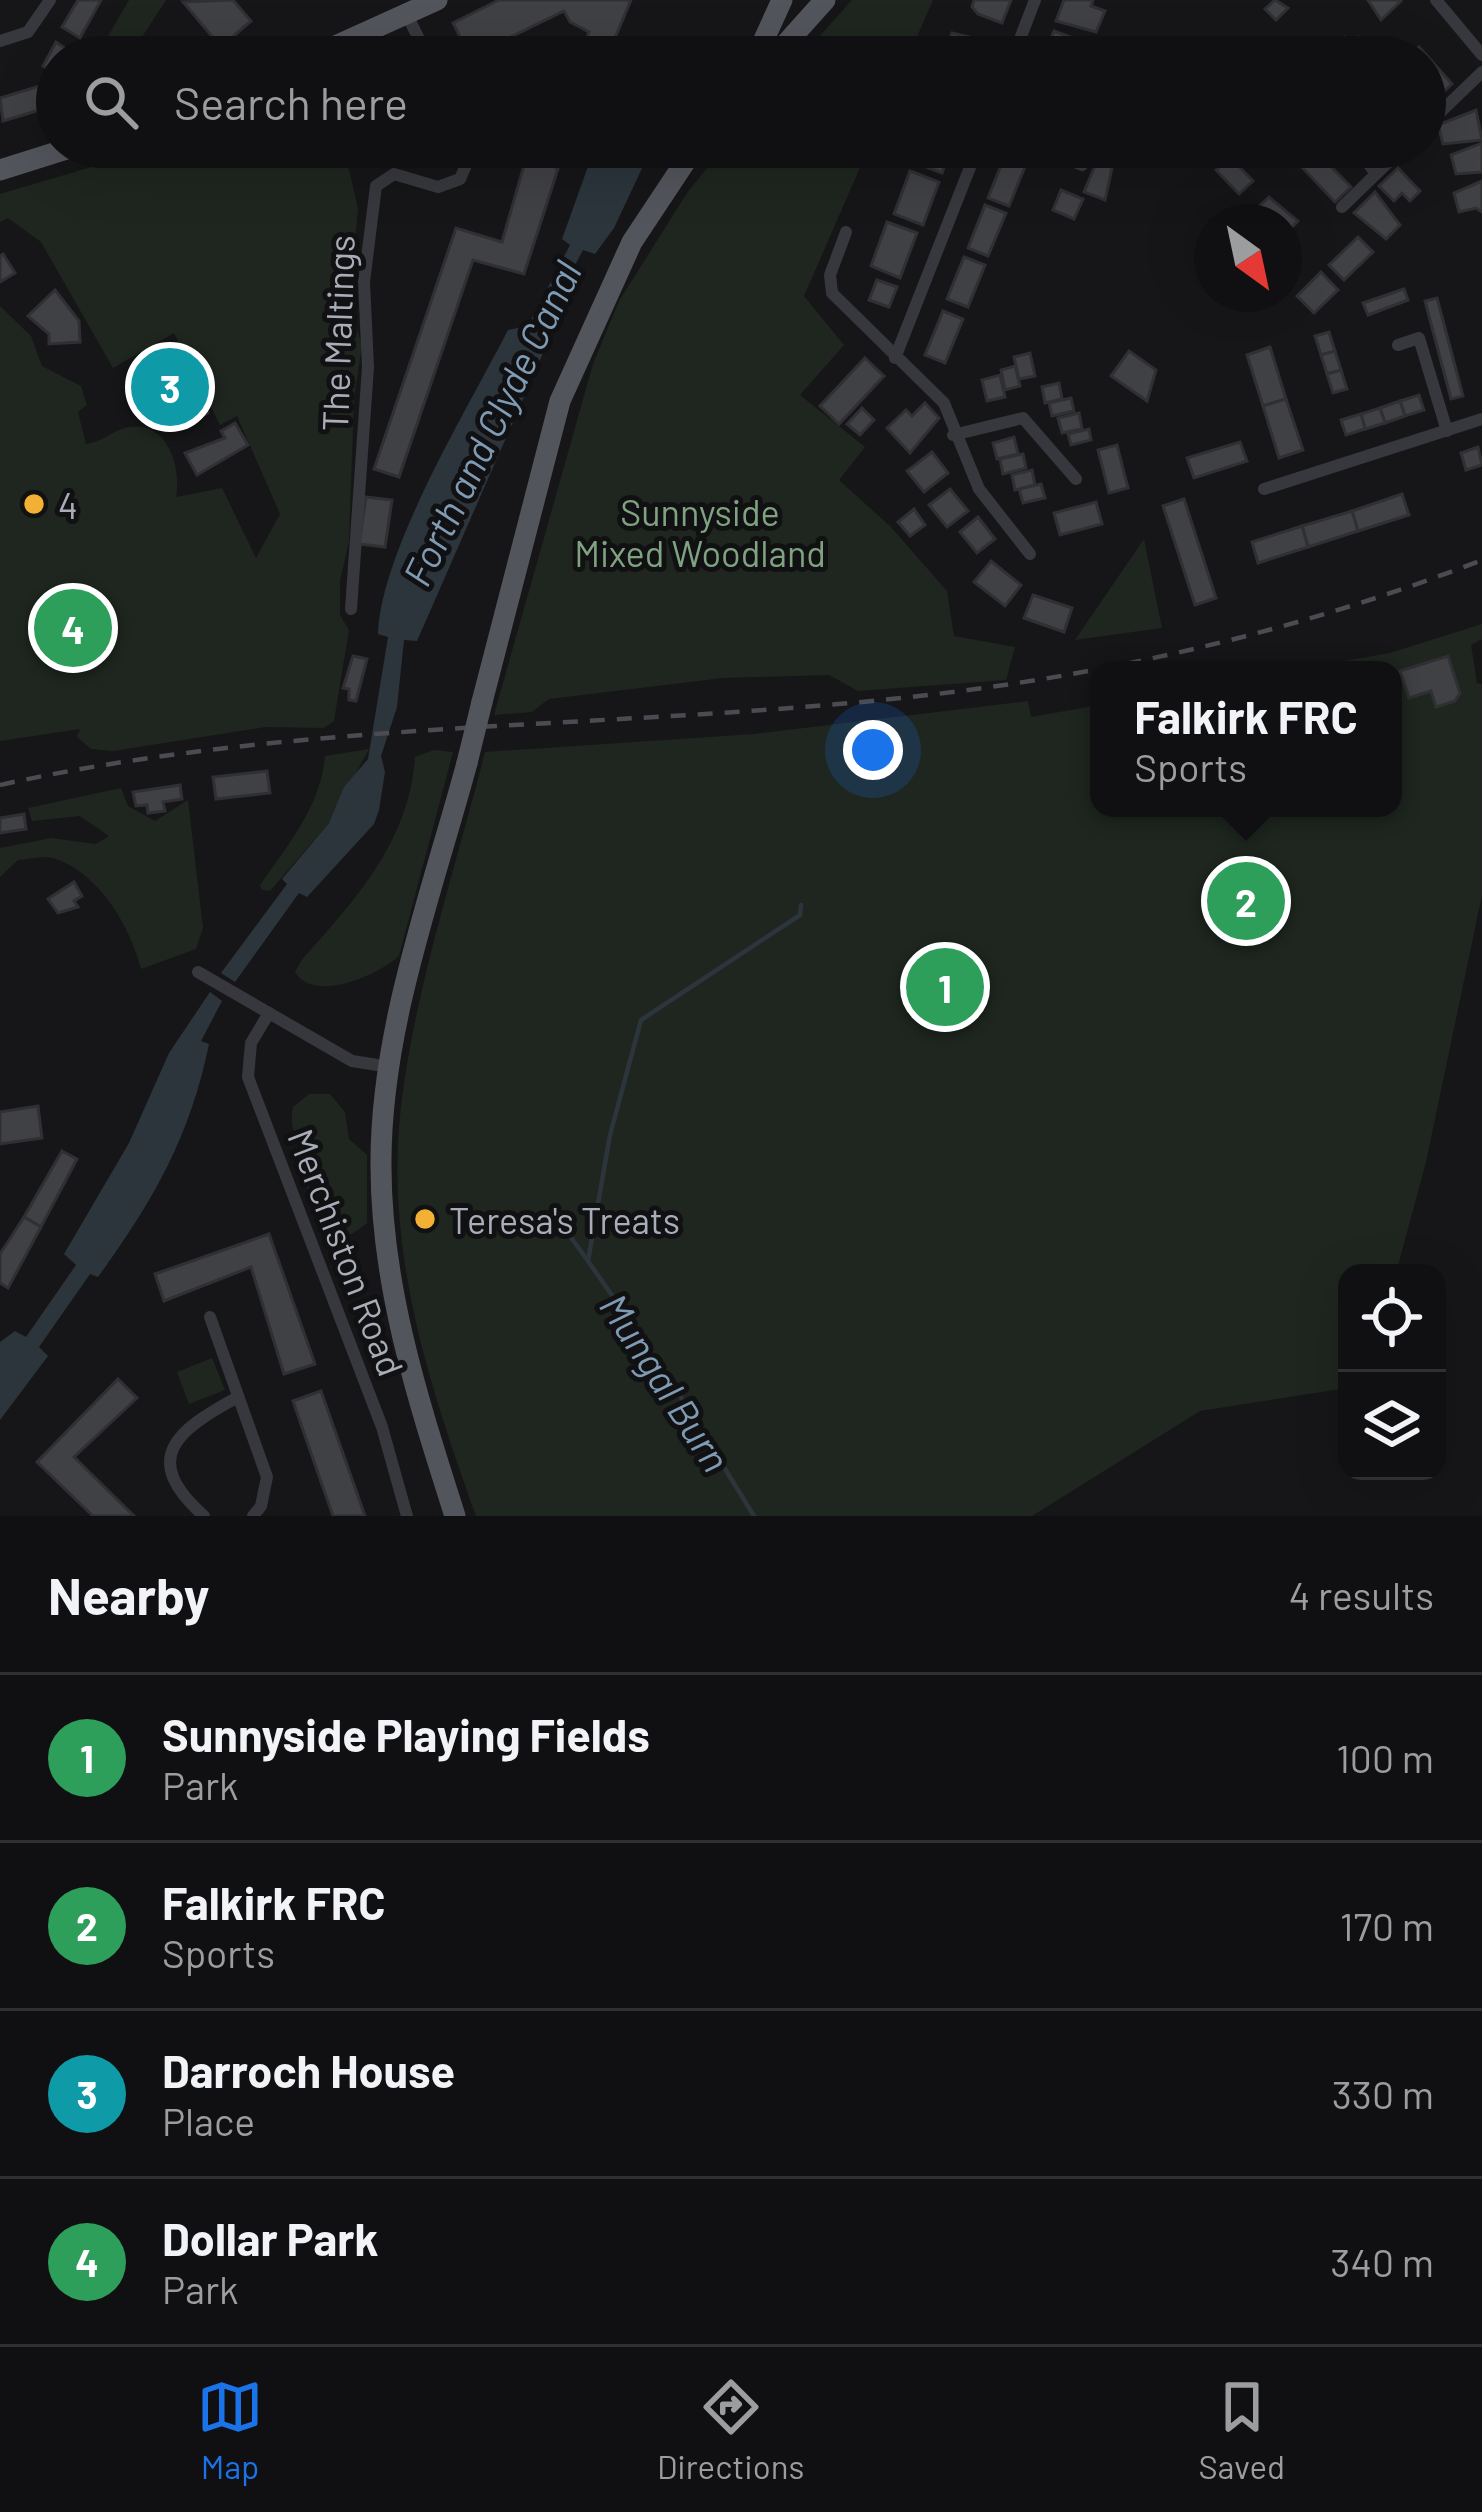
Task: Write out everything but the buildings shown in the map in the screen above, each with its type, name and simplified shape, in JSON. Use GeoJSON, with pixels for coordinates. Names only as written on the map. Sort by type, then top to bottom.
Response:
{"type":"FeatureCollection","features":[{"type":"Feature","properties":{"kind":"main road"},"geometry":{"type":"LineString","coordinates":[[359,36],[437,0]]}},
{"type":"Feature","properties":{"kind":"main road"},"geometry":{"type":"LineString","coordinates":[[766,36],[782,0]]}},
{"type":"Feature","properties":{"kind":"main road"},"geometry":{"type":"LineString","coordinates":[[793,36],[825,0]]}},
{"type":"Feature","properties":{"kind":"main road"},"geometry":{"type":"LineString","coordinates":[[0,170],[36,159]]}},
{"type":"Feature","properties":{"kind":"main road"},"geometry":{"type":"LineString","coordinates":[[455,1516],[423,1416],[386,1246],[381,1166],[390,1066],[560,401],[632,242],[681,168]]}},
{"type":"Feature","properties":{"kind":"street"},"geometry":{"type":"LineString","coordinates":[[0,41],[28,32],[50,0]]}},
{"type":"Feature","properties":{"kind":"street"},"geometry":{"type":"LineString","coordinates":[[1021,36],[1036,0]]}},
{"type":"Feature","properties":{"kind":"street"},"geometry":{"type":"LineString","coordinates":[[1436,0],[1482,56]]}},
{"type":"Feature","properties":{"kind":"street"},"geometry":{"type":"LineString","coordinates":[[407,15],[418,36]]}},
{"type":"Feature","properties":{"kind":"street"},"geometry":{"type":"LineString","coordinates":[[1446,107],[1482,72]]}},
{"type":"Feature","properties":{"kind":"street","name":"The Maltings"},"geometry":{"type":"LineString","coordinates":[[351,608],[368,367],[364,282],[376,186],[394,174],[438,187],[460,178],[465,168]]}},
{"type":"Feature","properties":{"kind":"street"},"geometry":{"type":"LineString","coordinates":[[895,358],[970,168]]}},
{"type":"Feature","properties":{"kind":"street"},"geometry":{"type":"LineString","coordinates":[[1372,168],[1376,174]]}},
{"type":"Feature","properties":{"kind":"street"},"geometry":{"type":"LineString","coordinates":[[1342,207],[1382,168]]}},
{"type":"Feature","properties":{"kind":"street"},"geometry":{"type":"LineString","coordinates":[[847,232],[830,275],[832,292],[944,403],[953,435],[980,489],[1030,554]]}},
{"type":"Feature","properties":{"kind":"street"},"geometry":{"type":"LineString","coordinates":[[1398,344],[1419,338],[1447,430]]}},
{"type":"Feature","properties":{"kind":"street"},"geometry":{"type":"LineString","coordinates":[[953,435],[1023,418],[1076,479]]}},
{"type":"Feature","properties":{"kind":"street"},"geometry":{"type":"LineString","coordinates":[[1264,489],[1482,419]]}},
{"type":"Feature","properties":{"kind":"street"},"geometry":{"type":"LineString","coordinates":[[198,972],[352,1061],[390,1066]]}},
{"type":"Feature","properties":{"kind":"street","name":"Merchiston Road"},"geometry":{"type":"LineString","coordinates":[[269,1013],[251,1043],[248,1077],[382,1427],[407,1516]]}},
{"type":"Feature","properties":{"kind":"street"},"geometry":{"type":"LineString","coordinates":[[210,1317],[269,1486],[253,1516]]}},
{"type":"Feature","properties":{"kind":"street"},"geometry":{"type":"LineString","coordinates":[[204,1516],[176,1491],[167,1461],[172,1446],[194,1424],[238,1397]]}},
{"type":"Feature","properties":{"kind":"green space"},"geometry":{"type":"Polygon","coordinates":[[[129,0],[166,0],[143,36],[108,36],[129,0]]]}},
{"type":"Feature","properties":{"kind":"green space"},"geometry":{"type":"Polygon","coordinates":[[[852,0],[933,0],[917,36],[820,36],[852,0]]]}},
{"type":"Feature","properties":{"kind":"green space"},"geometry":{"type":"Polygon","coordinates":[[[88,168],[349,168],[358,209],[349,303],[362,346],[354,398],[349,541],[340,581],[340,615],[349,630],[334,721],[324,728],[266,727],[113,751],[91,749],[77,737],[80,729],[0,741],[0,306],[31,336],[42,366],[81,386],[87,405],[78,412],[86,444],[137,427],[160,436],[173,457],[176,497],[222,488],[256,558],[280,514],[237,416],[220,425],[174,333],[113,368],[41,242],[8,218],[0,222],[0,194],[88,168]]]}},
{"type":"Feature","properties":{"kind":"green space","name":"Sunnyside Mixed Woodland"},"geometry":{"type":"Polygon","coordinates":[[[707,168],[860,168],[804,296],[844,345],[800,395],[865,447],[839,480],[890,526],[947,591],[954,636],[1015,647],[1006,680],[858,691],[829,675],[723,678],[549,699],[532,712],[494,715],[593,364],[619,301],[707,168]]]}},
{"type":"Feature","properties":{"kind":"green space"},"geometry":{"type":"Polygon","coordinates":[[[1144,539],[1162,628],[1075,640],[1144,539]]]}},
{"type":"Feature","properties":{"kind":"green space"},"geometry":{"type":"Polygon","coordinates":[[[1482,624],[1482,639],[1471,645],[1477,683],[1482,684],[1482,895],[1426,1162],[1398,1264],[1338,1264],[1338,1389],[1200,1411],[1032,1516],[476,1516],[431,1380],[409,1287],[398,1191],[398,1143],[420,998],[485,752],[754,734],[1028,701],[1031,717],[1090,707],[1090,817],[1402,817],[1402,661],[1344,661],[1390,653],[1482,624]]]}},
{"type":"Feature","properties":{"kind":"green space"},"geometry":{"type":"Polygon","coordinates":[[[369,749],[329,823],[270,891],[262,890],[260,885],[310,809],[325,756],[369,749]]]}},
{"type":"Feature","properties":{"kind":"green space"},"geometry":{"type":"Polygon","coordinates":[[[434,750],[453,752],[399,956],[346,983],[316,986],[304,981],[295,972],[301,961],[360,892],[391,843],[411,788],[415,757],[434,750]]]}},
{"type":"Feature","properties":{"kind":"green space"},"geometry":{"type":"Polygon","coordinates":[[[121,788],[128,806],[155,821],[188,800],[203,928],[196,949],[141,969],[111,904],[72,867],[52,858],[18,860],[0,877],[0,848],[51,838],[96,844],[109,836],[80,816],[32,821],[28,808],[121,788]]]}},
{"type":"Feature","properties":{"kind":"green space"},"geometry":{"type":"Polygon","coordinates":[[[309,1094],[330,1094],[345,1112],[349,1139],[367,1155],[367,1223],[345,1237],[321,1234],[308,1195],[292,1116],[293,1107],[309,1094]]]}},
{"type":"Feature","properties":{"kind":"green space"},"geometry":{"type":"Polygon","coordinates":[[[212,1358],[225,1390],[189,1404],[177,1372],[212,1358]]]}},
{"type":"Feature","properties":{"kind":"water","name":"Forth and Clyde Canal"},"geometry":{"type":"Polygon","coordinates":[[[587,168],[642,168],[614,228],[595,254],[583,250],[541,329],[544,351],[417,641],[404,640],[397,707],[381,756],[385,772],[374,824],[307,897],[299,893],[235,982],[221,973],[287,884],[282,879],[329,823],[344,787],[368,759],[388,637],[378,634],[394,562],[429,480],[508,330],[528,326],[570,245],[562,239],[587,168]]]}},
{"type":"Feature","properties":{"kind":"water"},"geometry":{"type":"Polygon","coordinates":[[[210,992],[222,1001],[201,1041],[209,1044],[201,1078],[167,1167],[98,1277],[90,1274],[39,1347],[48,1356],[0,1420],[0,1342],[15,1331],[26,1337],[76,1265],[64,1254],[129,1143],[169,1053],[210,992]]]}},
{"type":"Feature","properties":{"kind":"waterway","name":"Mungal Burn"},"geometry":{"type":"LineString","coordinates":[[754,1516],[663,1368],[588,1261],[610,1135],[641,1020],[800,915],[801,905]]}},
{"type":"Feature","properties":{"kind":"waterway"},"geometry":{"type":"LineString","coordinates":[[567,1232],[588,1261]]}},
{"type":"Feature","properties":{"kind":"railway"},"geometry":{"type":"LineString","coordinates":[[1138,661],[1272,629],[1482,560]]}},
{"type":"Feature","properties":{"kind":"railway"},"geometry":{"type":"LineString","coordinates":[[0,785],[226,748],[796,708],[983,688],[1090,670]]}},
{"type":"Feature","properties":{"kind":"place","name":"Darroch House"},"geometry":{"type":"Point","coordinates":[170,387]}},
{"type":"Feature","properties":{"kind":"place","name":"4"},"geometry":{"type":"Point","coordinates":[34,504]}},
{"type":"Feature","properties":{"kind":"place","name":"Dollar Park"},"geometry":{"type":"Point","coordinates":[73,628]}},
{"type":"Feature","properties":{"kind":"place","name":"Falkirk FRC"},"geometry":{"type":"Point","coordinates":[1246,901]}},
{"type":"Feature","properties":{"kind":"place","name":"Sunnyside Playing Fields"},"geometry":{"type":"Point","coordinates":[945,987]}},
{"type":"Feature","properties":{"kind":"place","name":"Teresa's Treats"},"geometry":{"type":"Point","coordinates":[425,1219]}}]}
